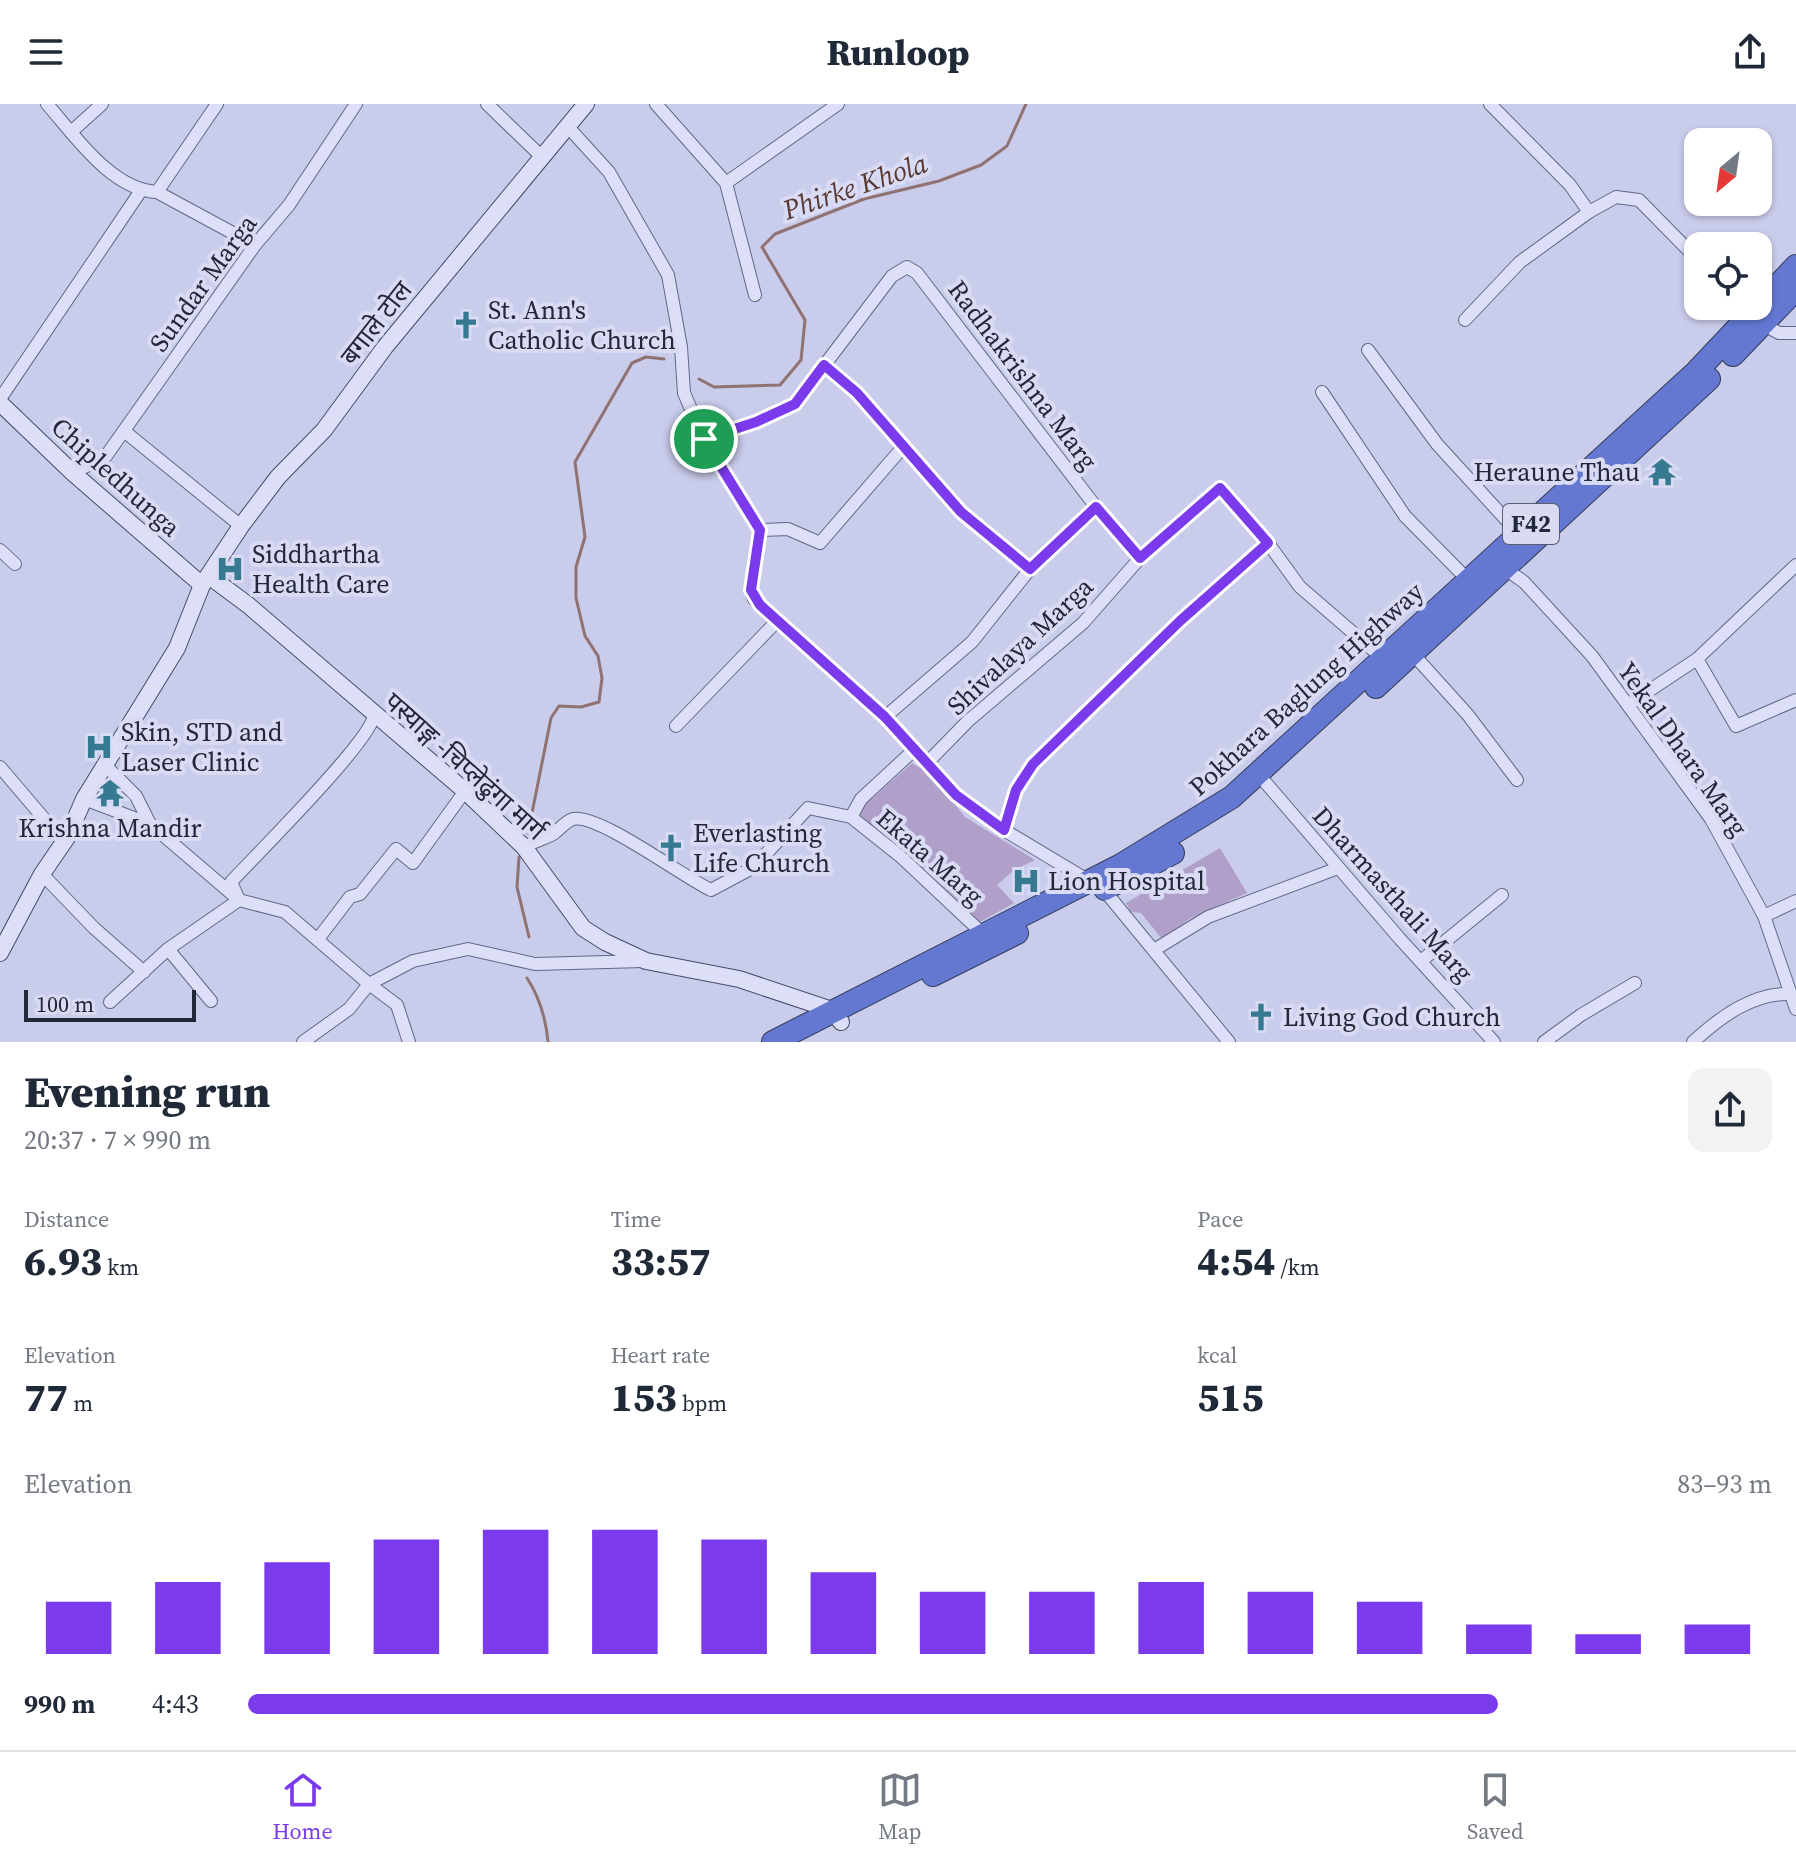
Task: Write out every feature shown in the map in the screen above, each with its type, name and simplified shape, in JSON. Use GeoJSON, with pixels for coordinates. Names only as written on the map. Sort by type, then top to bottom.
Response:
{"type":"FeatureCollection","features":[{"type":"Feature","properties":{"kind":"highway","name":"Pokhara Baglung Highway"},"geometry":{"type":"LineString","coordinates":[[1772,293],[1796,266]]}},
{"type":"Feature","properties":{"kind":"highway","name":"Pokhara Baglung Highway"},"geometry":{"type":"LineString","coordinates":[[1772,303],[1796,289]]}},
{"type":"Feature","properties":{"kind":"highway","name":"Pokhara Baglung Highway"},"geometry":{"type":"LineString","coordinates":[[773,1042],[837,1016],[1097,885],[1264,779],[1390,665],[1469,581],[1500,564],[1520,535],[1696,372],[1747,320]]}},
{"type":"Feature","properties":{"kind":"highway","name":"Pokhara Baglung Highway"},"geometry":{"type":"LineString","coordinates":[[1390,665],[1413,654],[1500,564],[1704,385],[1749,320]]}},
{"type":"Feature","properties":{"kind":"highway","name":"Pokhara Baglung Highway"},"geometry":{"type":"LineString","coordinates":[[803,1042],[837,1016],[982,933],[1097,885]]}},
{"type":"Feature","properties":{"kind":"main road","name":"बगाले टोल"},"geometry":{"type":"LineString","coordinates":[[0,953],[42,874],[68,836],[104,764],[177,648],[205,580],[241,526],[278,477],[324,430],[385,347],[586,104]]}},
{"type":"Feature","properties":{"kind":"main road","name":"Chipledhunga"},"geometry":{"type":"LineString","coordinates":[[0,401],[73,473],[205,580]]}},
{"type":"Feature","properties":{"kind":"main road","name":"पस्याङ्ग -चिप्लेढुंगा मार्ग"},"geometry":{"type":"LineString","coordinates":[[205,580],[248,605],[465,791],[524,847],[583,928],[646,961],[739,979],[837,1016]]}},
{"type":"Feature","properties":{"kind":"street"},"geometry":{"type":"LineString","coordinates":[[47,104],[104,166],[140,192],[157,192],[255,245]]}},
{"type":"Feature","properties":{"kind":"street"},"geometry":{"type":"LineString","coordinates":[[71,132],[102,104]]}},
{"type":"Feature","properties":{"kind":"street"},"geometry":{"type":"LineString","coordinates":[[157,192],[217,104]]}},
{"type":"Feature","properties":{"kind":"street","name":"Sundar Marga"},"geometry":{"type":"LineString","coordinates":[[73,473],[106,456],[255,245],[289,205],[356,104]]}},
{"type":"Feature","properties":{"kind":"street"},"geometry":{"type":"LineString","coordinates":[[487,104],[543,158]]}},
{"type":"Feature","properties":{"kind":"street"},"geometry":{"type":"LineString","coordinates":[[656,104],[726,183],[755,295]]}},
{"type":"Feature","properties":{"kind":"street"},"geometry":{"type":"LineString","coordinates":[[726,183],[838,104]]}},
{"type":"Feature","properties":{"kind":"street"},"geometry":{"type":"LineString","coordinates":[[1490,104],[1570,185],[1589,212]]}},
{"type":"Feature","properties":{"kind":"street"},"geometry":{"type":"LineString","coordinates":[[569,128],[609,172],[668,275],[681,347],[684,393],[704,439],[760,530],[751,590],[760,605],[885,717],[956,795],[1004,830],[1097,885],[1229,1042]]}},
{"type":"Feature","properties":{"kind":"street"},"geometry":{"type":"LineString","coordinates":[[0,401],[140,192]]}},
{"type":"Feature","properties":{"kind":"street"},"geometry":{"type":"LineString","coordinates":[[1465,320],[1520,262],[1589,212],[1616,197],[1639,200],[1684,246]]}},
{"type":"Feature","properties":{"kind":"street","name":"Radhakrishna Marg"},"geometry":{"type":"LineString","coordinates":[[704,439],[756,422],[795,404],[892,276],[907,267],[917,273],[1096,507],[1140,558]]}},
{"type":"Feature","properties":{"kind":"street"},"geometry":{"type":"LineString","coordinates":[[1760,320],[1779,333],[1796,333]]}},
{"type":"Feature","properties":{"kind":"street"},"geometry":{"type":"LineString","coordinates":[[1368,350],[1437,444],[1520,535]]}},
{"type":"Feature","properties":{"kind":"street"},"geometry":{"type":"LineString","coordinates":[[824,365],[857,393],[961,512],[1030,569]]}},
{"type":"Feature","properties":{"kind":"street"},"geometry":{"type":"LineString","coordinates":[[1322,392],[1405,516],[1469,581]]}},
{"type":"Feature","properties":{"kind":"street"},"geometry":{"type":"LineString","coordinates":[[124,431],[241,526]]}},
{"type":"Feature","properties":{"kind":"street"},"geometry":{"type":"LineString","coordinates":[[760,530],[788,529],[820,543],[903,447]]}},
{"type":"Feature","properties":{"kind":"street"},"geometry":{"type":"LineString","coordinates":[[1140,558],[1220,488],[1268,543],[1300,587],[1390,665]]}},
{"type":"Feature","properties":{"kind":"street"},"geometry":{"type":"LineString","coordinates":[[885,717],[972,642],[1030,569],[1096,507]]}},
{"type":"Feature","properties":{"kind":"street"},"geometry":{"type":"LineString","coordinates":[[1004,830],[1016,790],[1033,764],[1180,621],[1268,543]]}},
{"type":"Feature","properties":{"kind":"street"},"geometry":{"type":"LineString","coordinates":[[0,550],[15,564]]}},
{"type":"Feature","properties":{"kind":"street","name":"Shivalaya Marga"},"geometry":{"type":"LineString","coordinates":[[926,764],[968,721],[1083,623],[1140,558]]}},
{"type":"Feature","properties":{"kind":"street","name":"Yekal Dhara Marg"},"geometry":{"type":"LineString","coordinates":[[1500,564],[1524,582],[1592,656],[1711,819],[1764,916],[1796,1009]]}},
{"type":"Feature","properties":{"kind":"street"},"geometry":{"type":"LineString","coordinates":[[1629,704],[1697,659],[1796,565]]}},
{"type":"Feature","properties":{"kind":"street"},"geometry":{"type":"LineString","coordinates":[[676,726],[777,621]]}},
{"type":"Feature","properties":{"kind":"street"},"geometry":{"type":"LineString","coordinates":[[1413,654],[1468,715],[1517,780]]}},
{"type":"Feature","properties":{"kind":"street"},"geometry":{"type":"LineString","coordinates":[[1697,659],[1736,726],[1796,700]]}},
{"type":"Feature","properties":{"kind":"street"},"geometry":{"type":"LineString","coordinates":[[239,900],[231,882],[347,756],[373,725],[374,715]]}},
{"type":"Feature","properties":{"kind":"street"},"geometry":{"type":"LineString","coordinates":[[851,817],[861,799],[914,750]]}},
{"type":"Feature","properties":{"kind":"street"},"geometry":{"type":"LineString","coordinates":[[104,764],[136,796],[150,824]]}},
{"type":"Feature","properties":{"kind":"street"},"geometry":{"type":"LineString","coordinates":[[0,767],[52,828],[68,836]]}},
{"type":"Feature","properties":{"kind":"street","name":"Dharmasthali Marg"},"geometry":{"type":"LineString","coordinates":[[1264,779],[1338,868],[1494,1042]]}},
{"type":"Feature","properties":{"kind":"street"},"geometry":{"type":"LineString","coordinates":[[318,939],[350,897],[360,894],[396,849],[413,863],[465,791]]}},
{"type":"Feature","properties":{"kind":"street"},"geometry":{"type":"LineString","coordinates":[[84,799],[150,824],[239,900],[285,912],[397,1005],[409,1042]]}},
{"type":"Feature","properties":{"kind":"street","name":"Ekata Marg"},"geometry":{"type":"LineString","coordinates":[[524,847],[553,834],[572,819],[587,819],[633,842],[667,867],[711,890],[754,867],[808,808],[851,817],[900,856],[982,933]]}},
{"type":"Feature","properties":{"kind":"street"},"geometry":{"type":"LineString","coordinates":[[1154,950],[1208,917],[1338,868]]}},
{"type":"Feature","properties":{"kind":"street"},"geometry":{"type":"LineString","coordinates":[[42,874],[94,928],[144,972]]}},
{"type":"Feature","properties":{"kind":"street"},"geometry":{"type":"LineString","coordinates":[[1421,961],[1502,895]]}},
{"type":"Feature","properties":{"kind":"street"},"geometry":{"type":"LineString","coordinates":[[110,1002],[168,949],[239,900]]}},
{"type":"Feature","properties":{"kind":"street"},"geometry":{"type":"LineString","coordinates":[[1764,916],[1796,901]]}},
{"type":"Feature","properties":{"kind":"street"},"geometry":{"type":"LineString","coordinates":[[168,949],[211,1001]]}},
{"type":"Feature","properties":{"kind":"street"},"geometry":{"type":"LineString","coordinates":[[303,1042],[349,1009],[369,984],[413,961],[468,949],[535,964],[646,961]]}},
{"type":"Feature","properties":{"kind":"street"},"geometry":{"type":"LineString","coordinates":[[1544,1042],[1635,983]]}},
{"type":"Feature","properties":{"kind":"street"},"geometry":{"type":"LineString","coordinates":[[1693,1042],[1728,1014],[1753,1000],[1791,994]]}},
{"type":"Feature","properties":{"kind":"shaded area"},"geometry":{"type":"Polygon","coordinates":[[[912,763],[931,775],[965,817],[1035,860],[1014,870],[997,885],[1014,903],[980,922],[916,860],[858,817],[865,805],[912,763]]]}},
{"type":"Feature","properties":{"kind":"shaded area"},"geometry":{"type":"Polygon","coordinates":[[[1220,848],[1247,893],[1191,918],[1162,939],[1141,913],[1131,912],[1126,903],[1220,848]]]}},
{"type":"Feature","properties":{"kind":"waterway","name":"Phirke Khola"},"geometry":{"type":"LineString","coordinates":[[699,379],[714,387],[780,385],[801,360],[805,320],[762,247],[775,234],[864,199],[939,181],[981,165],[1007,146],[1026,104]]}},
{"type":"Feature","properties":{"kind":"waterway","name":"Phirke Khola"},"geometry":{"type":"LineString","coordinates":[[528,833],[551,718],[559,706],[581,707],[599,702],[602,678],[598,656],[585,636],[576,598],[576,567],[585,537],[575,462],[632,363],[646,357],[664,359]]}},
{"type":"Feature","properties":{"kind":"waterway","name":"Phirke Khola"},"geometry":{"type":"LineString","coordinates":[[519,857],[517,887],[529,937]]}},
{"type":"Feature","properties":{"kind":"waterway","name":"Phirke Khola"},"geometry":{"type":"LineString","coordinates":[[527,978],[542,1009],[548,1042]]}},
{"type":"Feature","properties":{"kind":"place","name":"St. Ann's Catholic Church"},"geometry":{"type":"Point","coordinates":[466,325]}},
{"type":"Feature","properties":{"kind":"place","name":"Heraune Thau"},"geometry":{"type":"Point","coordinates":[1662,472]}},
{"type":"Feature","properties":{"kind":"place","name":"Siddhartha Health Care"},"geometry":{"type":"Point","coordinates":[230,569]}},
{"type":"Feature","properties":{"kind":"place","name":"Skin, STD and Laser Clinic"},"geometry":{"type":"Point","coordinates":[99,747]}},
{"type":"Feature","properties":{"kind":"place","name":"Krishna Mandir"},"geometry":{"type":"Point","coordinates":[110,793]}},
{"type":"Feature","properties":{"kind":"place","name":"Everlasting Life Church"},"geometry":{"type":"Point","coordinates":[671,848]}},
{"type":"Feature","properties":{"kind":"place","name":"Lion Hospital"},"geometry":{"type":"Point","coordinates":[1026,881]}},
{"type":"Feature","properties":{"kind":"place","name":"Living God Church"},"geometry":{"type":"Point","coordinates":[1261,1017]}},
{"type":"Feature","properties":{"kind":"route"},"geometry":{"type":"LineString","coordinates":[[824,365],[857,393],[961,512],[1030,569],[1096,507],[1140,558],[1220,488],[1268,543],[1180,621],[1033,764],[1022,776],[1004,830],[956,795],[885,717],[754,599],[751,590],[760,548],[760,530],[704,439],[756,422],[795,404],[824,365]]}}]}
